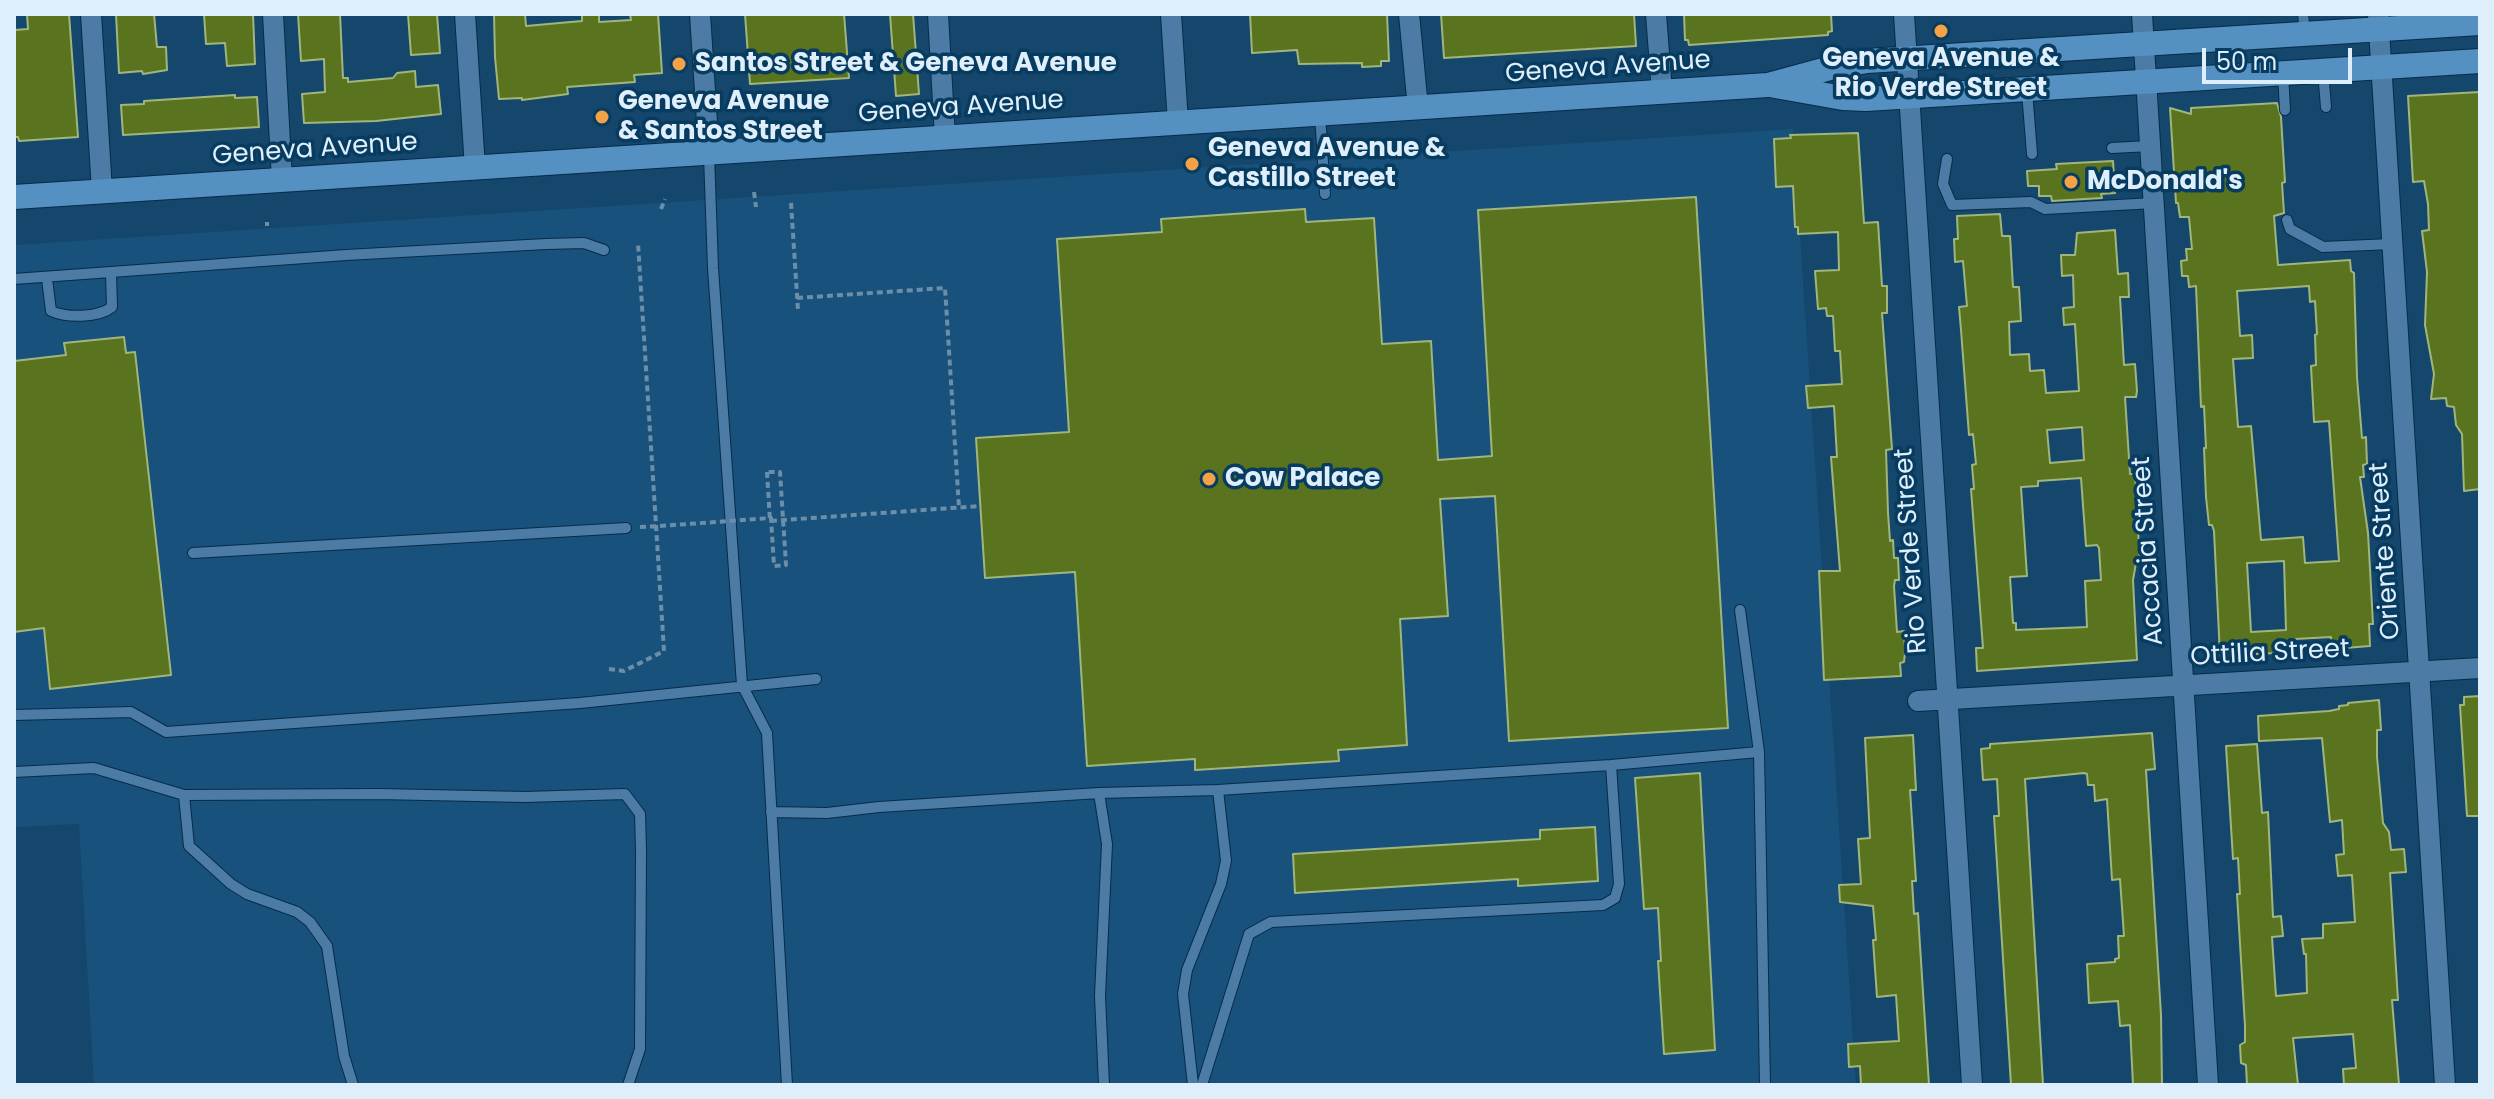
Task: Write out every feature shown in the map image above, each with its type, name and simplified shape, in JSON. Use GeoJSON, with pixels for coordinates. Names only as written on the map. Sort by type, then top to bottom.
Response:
{"type":"FeatureCollection","features":[{"type":"Feature","properties":{"kind":"main road","name":"Geneva Avenue"},"geometry":{"type":"LineString","coordinates":[[14,197],[1768,85],[1834,67],[1907,58],[2144,44],[2304,24],[2480,23]]}},
{"type":"Feature","properties":{"kind":"main road","name":"Geneva Avenue"},"geometry":{"type":"LineString","coordinates":[[1768,85],[1843,98],[1910,96],[2480,61]]}},
{"type":"Feature","properties":{"kind":"street"},"geometry":{"type":"LineString","coordinates":[[91,14],[102,191]]}},
{"type":"Feature","properties":{"kind":"street"},"geometry":{"type":"LineString","coordinates":[[273,14],[282,180]]}},
{"type":"Feature","properties":{"kind":"street"},"geometry":{"type":"LineString","coordinates":[[465,14],[475,168]]}},
{"type":"Feature","properties":{"kind":"street"},"geometry":{"type":"LineString","coordinates":[[700,14],[709,153]]}},
{"type":"Feature","properties":{"kind":"street"},"geometry":{"type":"LineString","coordinates":[[938,14],[945,138]]}},
{"type":"Feature","properties":{"kind":"street"},"geometry":{"type":"LineString","coordinates":[[1171,14],[1178,123]]}},
{"type":"Feature","properties":{"kind":"street"},"geometry":{"type":"LineString","coordinates":[[1409,14],[1418,108]]}},
{"type":"Feature","properties":{"kind":"street"},"geometry":{"type":"LineString","coordinates":[[1656,14],[1662,92]]}},
{"type":"Feature","properties":{"kind":"street","name":"Rio Verde Street"},"geometry":{"type":"LineString","coordinates":[[1904,14],[1972,1085]]}},
{"type":"Feature","properties":{"kind":"street","name":"Accacia Street"},"geometry":{"type":"LineString","coordinates":[[2142,14],[2208,1085]]}},
{"type":"Feature","properties":{"kind":"street","name":"Oriente Street"},"geometry":{"type":"LineString","coordinates":[[2378,22],[2445,1085]]}},
{"type":"Feature","properties":{"kind":"street","name":"Ottilia Street"},"geometry":{"type":"LineString","coordinates":[[1918,701],[2480,668]]}},
{"type":"Feature","properties":{"kind":"lane"},"geometry":{"type":"LineString","coordinates":[[2323,71],[2326,107]]}},
{"type":"Feature","properties":{"kind":"lane"},"geometry":{"type":"LineString","coordinates":[[2283,73],[2285,110]]}},
{"type":"Feature","properties":{"kind":"lane"},"geometry":{"type":"LineString","coordinates":[[2027,89],[2032,154]]}},
{"type":"Feature","properties":{"kind":"lane"},"geometry":{"type":"LineString","coordinates":[[1320,114],[1325,194]]}},
{"type":"Feature","properties":{"kind":"lane"},"geometry":{"type":"LineString","coordinates":[[2112,148],[2150,146]]}},
{"type":"Feature","properties":{"kind":"lane"},"geometry":{"type":"LineString","coordinates":[[709,153],[713,268],[742,685],[767,733],[787,1085]]}},
{"type":"Feature","properties":{"kind":"lane"},"geometry":{"type":"LineString","coordinates":[[1947,159],[1943,184],[1952,205],[2031,202],[2045,209],[2154,203]]}},
{"type":"Feature","properties":{"kind":"lane"},"geometry":{"type":"LineString","coordinates":[[2287,220],[2290,229],[2323,247],[2392,244]]}},
{"type":"Feature","properties":{"kind":"lane"},"geometry":{"type":"LineString","coordinates":[[14,279],[546,244],[584,243],[604,250]]}},
{"type":"Feature","properties":{"kind":"lane"},"geometry":{"type":"LineString","coordinates":[[47,279],[51,311],[63,316],[105,312],[112,307],[111,273]]}},
{"type":"Feature","properties":{"kind":"lane"},"geometry":{"type":"LineString","coordinates":[[193,553],[626,528]]}},
{"type":"Feature","properties":{"kind":"lane"},"geometry":{"type":"LineString","coordinates":[[1740,610],[1759,752],[1765,1085]]}},
{"type":"Feature","properties":{"kind":"lane"},"geometry":{"type":"LineString","coordinates":[[14,715],[131,712],[166,732],[580,703],[816,679]]}},
{"type":"Feature","properties":{"kind":"lane"},"geometry":{"type":"LineString","coordinates":[[771,812],[827,813],[1099,793],[1218,790],[1611,765],[1759,752]]}},
{"type":"Feature","properties":{"kind":"lane"},"geometry":{"type":"LineString","coordinates":[[1202,1085],[1249,934],[1271,922],[1603,905],[1615,898],[1619,884],[1611,765]]}},
{"type":"Feature","properties":{"kind":"lane"},"geometry":{"type":"LineString","coordinates":[[14,772],[94,768],[184,795],[525,797],[625,794],[640,814],[641,850],[640,1049],[628,1085]]}},
{"type":"Feature","properties":{"kind":"lane"},"geometry":{"type":"LineString","coordinates":[[1193,1085],[1183,994],[1187,970],[1221,884],[1226,861],[1218,790]]}},
{"type":"Feature","properties":{"kind":"lane"},"geometry":{"type":"LineString","coordinates":[[1099,793],[1107,844],[1100,996],[1104,1085]]}},
{"type":"Feature","properties":{"kind":"lane"},"geometry":{"type":"LineString","coordinates":[[184,795],[189,846],[231,884],[247,894],[297,912],[310,922],[327,946],[344,1056],[353,1085]]}},
{"type":"Feature","properties":{"kind":"path"},"geometry":{"type":"LineString","coordinates":[[754,192],[756,207]]}},
{"type":"Feature","properties":{"kind":"path"},"geometry":{"type":"LineString","coordinates":[[661,209],[665,199]]}},
{"type":"Feature","properties":{"kind":"path"},"geometry":{"type":"LineString","coordinates":[[791,203],[798,310]]}},
{"type":"Feature","properties":{"kind":"path"},"geometry":{"type":"LineString","coordinates":[[609,669],[624,671],[664,651],[638,243]]}},
{"type":"Feature","properties":{"kind":"path"},"geometry":{"type":"LineString","coordinates":[[797,298],[945,288],[959,508]]}},
{"type":"Feature","properties":{"kind":"path"},"geometry":{"type":"LineString","coordinates":[[626,528],[658,526],[771,518],[774,566],[786,565],[780,472],[767,472],[770,521],[959,508],[980,506]]}},
{"type":"Feature","properties":{"kind":"shaded area","name":"Cow Palace"},"geometry":{"type":"Polygon","coordinates":[[[1793,129],[1856,1085],[94,1085],[79,824],[14,827],[14,245],[1793,129]]]}},
{"type":"Feature","properties":{"kind":"building"},"geometry":{"type":"Polygon","coordinates":[[[27,14],[69,14],[78,137],[19,141],[18,137],[14,137],[14,30],[28,29],[27,14]]]}},
{"type":"Feature","properties":{"kind":"building"},"geometry":{"type":"Polygon","coordinates":[[[116,14],[154,14],[157,47],[166,47],[167,70],[143,74],[142,71],[119,73],[116,14]]]}},
{"type":"Feature","properties":{"kind":"building"},"geometry":{"type":"Polygon","coordinates":[[[204,14],[253,14],[255,64],[227,66],[225,43],[206,44],[204,14]]]}},
{"type":"Feature","properties":{"kind":"building"},"geometry":{"type":"Polygon","coordinates":[[[298,14],[340,14],[343,78],[348,78],[348,82],[393,78],[397,73],[415,71],[416,87],[438,85],[441,114],[376,121],[304,123],[302,94],[325,92],[324,59],[301,61],[298,14]]]}},
{"type":"Feature","properties":{"kind":"building"},"geometry":{"type":"Polygon","coordinates":[[[408,14],[437,14],[440,53],[411,55],[408,14]]]}},
{"type":"Feature","properties":{"kind":"building"},"geometry":{"type":"Polygon","coordinates":[[[494,14],[525,14],[526,26],[582,21],[582,14],[599,14],[599,22],[631,20],[630,14],[658,14],[662,73],[634,75],[635,82],[567,87],[568,94],[522,100],[499,99],[494,14]]]}},
{"type":"Feature","properties":{"kind":"building"},"geometry":{"type":"Polygon","coordinates":[[[745,14],[844,14],[849,78],[750,84],[745,14]]]}},
{"type":"Feature","properties":{"kind":"building"},"geometry":{"type":"Polygon","coordinates":[[[890,14],[913,14],[919,94],[896,96],[890,14]]]}},
{"type":"Feature","properties":{"kind":"building"},"geometry":{"type":"Polygon","coordinates":[[[1250,14],[1387,14],[1389,61],[1381,61],[1381,66],[1362,67],[1362,63],[1299,64],[1297,50],[1252,53],[1250,14]]]}},
{"type":"Feature","properties":{"kind":"building"},"geometry":{"type":"Polygon","coordinates":[[[1441,14],[1634,14],[1636,46],[1444,58],[1441,14]]]}},
{"type":"Feature","properties":{"kind":"building"},"geometry":{"type":"Polygon","coordinates":[[[1684,14],[1831,14],[1832,31],[1828,35],[1689,45],[1685,40],[1684,14]]]}},
{"type":"Feature","properties":{"kind":"building"},"geometry":{"type":"Polygon","coordinates":[[[2480,92],[2480,489],[2464,491],[2462,434],[2456,425],[2454,407],[2447,406],[2446,398],[2431,399],[2434,374],[2425,325],[2427,272],[2422,231],[2429,230],[2428,204],[2424,181],[2413,182],[2408,96],[2480,92]]]}},
{"type":"Feature","properties":{"kind":"building"},"geometry":{"type":"Polygon","coordinates":[[[235,95],[235,98],[257,97],[259,127],[123,135],[121,105],[235,95]]]}},
{"type":"Feature","properties":{"kind":"building"},"geometry":{"type":"Polygon","coordinates":[[[2277,103],[2281,117],[2285,182],[2282,183],[2284,213],[2274,216],[2278,265],[2350,260],[2354,273],[2362,438],[2366,437],[2367,464],[2363,465],[2364,477],[2360,477],[2368,533],[2373,624],[2369,624],[2370,646],[2332,649],[2331,637],[2295,639],[2295,652],[2220,656],[2214,531],[2209,525],[2206,497],[2196,286],[2189,287],[2188,276],[2182,276],[2181,261],[2187,260],[2186,249],[2192,249],[2189,217],[2180,217],[2176,203],[2170,108],[2191,114],[2191,108],[2277,103]],[[2309,286],[2237,291],[2240,336],[2252,335],[2253,358],[2233,359],[2238,427],[2251,426],[2261,540],[2303,537],[2305,563],[2339,561],[2329,421],[2314,422],[2311,366],[2316,365],[2317,334],[2315,301],[2310,302],[2309,286]],[[2284,561],[2247,563],[2251,632],[2286,630],[2284,561]]]}},
{"type":"Feature","properties":{"kind":"building"},"geometry":{"type":"Polygon","coordinates":[[[1858,133],[1864,223],[1878,222],[1882,286],[1887,286],[1887,313],[1882,313],[1892,449],[1886,450],[1888,513],[1890,541],[1893,540],[1894,558],[1898,558],[1899,580],[1895,580],[1894,586],[1897,632],[1904,631],[1905,653],[1904,662],[1900,663],[1901,676],[1824,680],[1819,571],[1840,571],[1831,457],[1837,457],[1834,406],[1808,408],[1806,386],[1842,384],[1840,351],[1835,351],[1833,316],[1827,316],[1826,308],[1818,309],[1815,271],[1839,270],[1838,232],[1798,234],[1793,186],[1776,187],[1774,139],[1791,138],[1790,135],[1858,133]]]}},
{"type":"Feature","properties":{"kind":"building","name":"McDonald's"},"geometry":{"type":"Polygon","coordinates":[[[2113,161],[2115,193],[2101,194],[2102,198],[2052,201],[2051,196],[2039,196],[2039,186],[2028,186],[2027,171],[2057,169],[2056,164],[2113,161]]]}},
{"type":"Feature","properties":{"kind":"building","name":"Cow Palace"},"geometry":{"type":"Polygon","coordinates":[[[1696,197],[1728,728],[1509,741],[1495,496],[1440,499],[1448,616],[1400,619],[1407,745],[1338,750],[1339,761],[1195,770],[1195,759],[1087,766],[1075,572],[985,578],[976,438],[1069,432],[1057,239],[1162,232],[1161,219],[1305,209],[1306,222],[1374,218],[1382,344],[1431,341],[1438,460],[1492,456],[1478,210],[1696,197]]]}},
{"type":"Feature","properties":{"kind":"building"},"geometry":{"type":"Polygon","coordinates":[[[2000,214],[2002,236],[2010,236],[2013,287],[2019,287],[2021,321],[2009,322],[2010,355],[2029,354],[2030,371],[2044,370],[2046,393],[2079,391],[2075,324],[2064,325],[2063,308],[2074,307],[2073,275],[2062,276],[2061,255],[2075,255],[2077,233],[2115,230],[2118,274],[2128,273],[2129,297],[2120,297],[2124,365],[2135,364],[2137,391],[2136,397],[2125,397],[2130,474],[2135,474],[2140,563],[2136,563],[2133,580],[2137,660],[1977,671],[1976,648],[1983,648],[1971,489],[1974,489],[1972,465],[1976,464],[1973,434],[1969,435],[1959,307],[1967,306],[1963,261],[1955,262],[1957,216],[2000,214]],[[2082,427],[2047,430],[2050,463],[2084,460],[2082,427]],[[2081,478],[2038,481],[2038,486],[2021,487],[2027,576],[2010,577],[2016,630],[2087,627],[2085,581],[2101,580],[2099,548],[2097,545],[2086,546],[2081,478]]]}},
{"type":"Feature","properties":{"kind":"building"},"geometry":{"type":"Polygon","coordinates":[[[124,337],[126,353],[135,352],[171,675],[50,689],[44,628],[14,632],[14,361],[66,355],[64,343],[124,337]]]}},
{"type":"Feature","properties":{"kind":"building"},"geometry":{"type":"Polygon","coordinates":[[[2480,696],[2480,816],[2467,816],[2460,705],[2464,705],[2464,697],[2480,696]]]}},
{"type":"Feature","properties":{"kind":"building"},"geometry":{"type":"Polygon","coordinates":[[[2379,700],[2381,730],[2377,730],[2377,757],[2383,823],[2389,832],[2391,850],[2404,849],[2406,872],[2390,873],[2398,1000],[2392,1000],[2399,1085],[2344,1085],[2343,1069],[2356,1068],[2353,1034],[2293,1038],[2298,1085],[2247,1085],[2246,1065],[2241,1063],[2240,1045],[2245,1042],[2245,1026],[2237,894],[2240,894],[2238,858],[2233,859],[2226,746],[2257,744],[2262,813],[2268,812],[2273,917],[2281,916],[2283,936],[2272,937],[2276,996],[2307,993],[2306,954],[2302,939],[2323,938],[2323,924],[2355,922],[2352,875],[2338,876],[2336,855],[2344,854],[2342,820],[2330,822],[2322,738],[2259,741],[2258,716],[2329,711],[2348,703],[2379,700]]]}},
{"type":"Feature","properties":{"kind":"building"},"geometry":{"type":"Polygon","coordinates":[[[2152,733],[2155,769],[2146,770],[2161,1015],[2162,1085],[2133,1085],[2130,1025],[2120,1026],[2118,1001],[2089,1003],[2087,964],[2115,962],[2119,958],[2118,936],[2124,936],[2120,879],[2112,880],[2107,799],[2095,801],[2094,785],[2088,785],[2087,774],[2084,773],[2025,779],[2043,1085],[2011,1085],[1994,816],[1999,816],[1997,779],[1983,780],[1981,749],[1990,748],[1990,744],[2152,733]]]}},
{"type":"Feature","properties":{"kind":"building"},"geometry":{"type":"Polygon","coordinates":[[[1913,735],[1916,790],[1910,790],[1916,881],[1912,881],[1914,914],[1918,913],[1929,1085],[1861,1085],[1860,1066],[1849,1067],[1848,1044],[1899,1041],[1896,995],[1877,997],[1873,906],[1840,902],[1839,885],[1861,884],[1858,839],[1870,838],[1865,738],[1913,735]]]}},
{"type":"Feature","properties":{"kind":"building"},"geometry":{"type":"Polygon","coordinates":[[[1700,773],[1715,1050],[1664,1054],[1658,908],[1644,909],[1635,778],[1700,773]]]}},
{"type":"Feature","properties":{"kind":"building"},"geometry":{"type":"Polygon","coordinates":[[[1595,827],[1598,881],[1518,886],[1518,879],[1295,893],[1293,854],[1540,839],[1540,830],[1595,827]]]}},
{"type":"Feature","properties":{"kind":"place","name":"Geneva Avenue & Rio Verde Street"},"geometry":{"type":"Point","coordinates":[1941,31]}},
{"type":"Feature","properties":{"kind":"place","name":"Santos Street & Geneva Avenue"},"geometry":{"type":"Point","coordinates":[679,64]}},
{"type":"Feature","properties":{"kind":"place","name":"Geneva Avenue & Santos Street"},"geometry":{"type":"Point","coordinates":[602,117]}},
{"type":"Feature","properties":{"kind":"place","name":"Geneva Avenue & Castillo Street"},"geometry":{"type":"Point","coordinates":[1192,164]}},
{"type":"Feature","properties":{"kind":"place","name":"McDonald's"},"geometry":{"type":"Point","coordinates":[2071,182]}},
{"type":"Feature","properties":{"kind":"place","name":"Cow Palace"},"geometry":{"type":"Point","coordinates":[1209,479]}}]}
